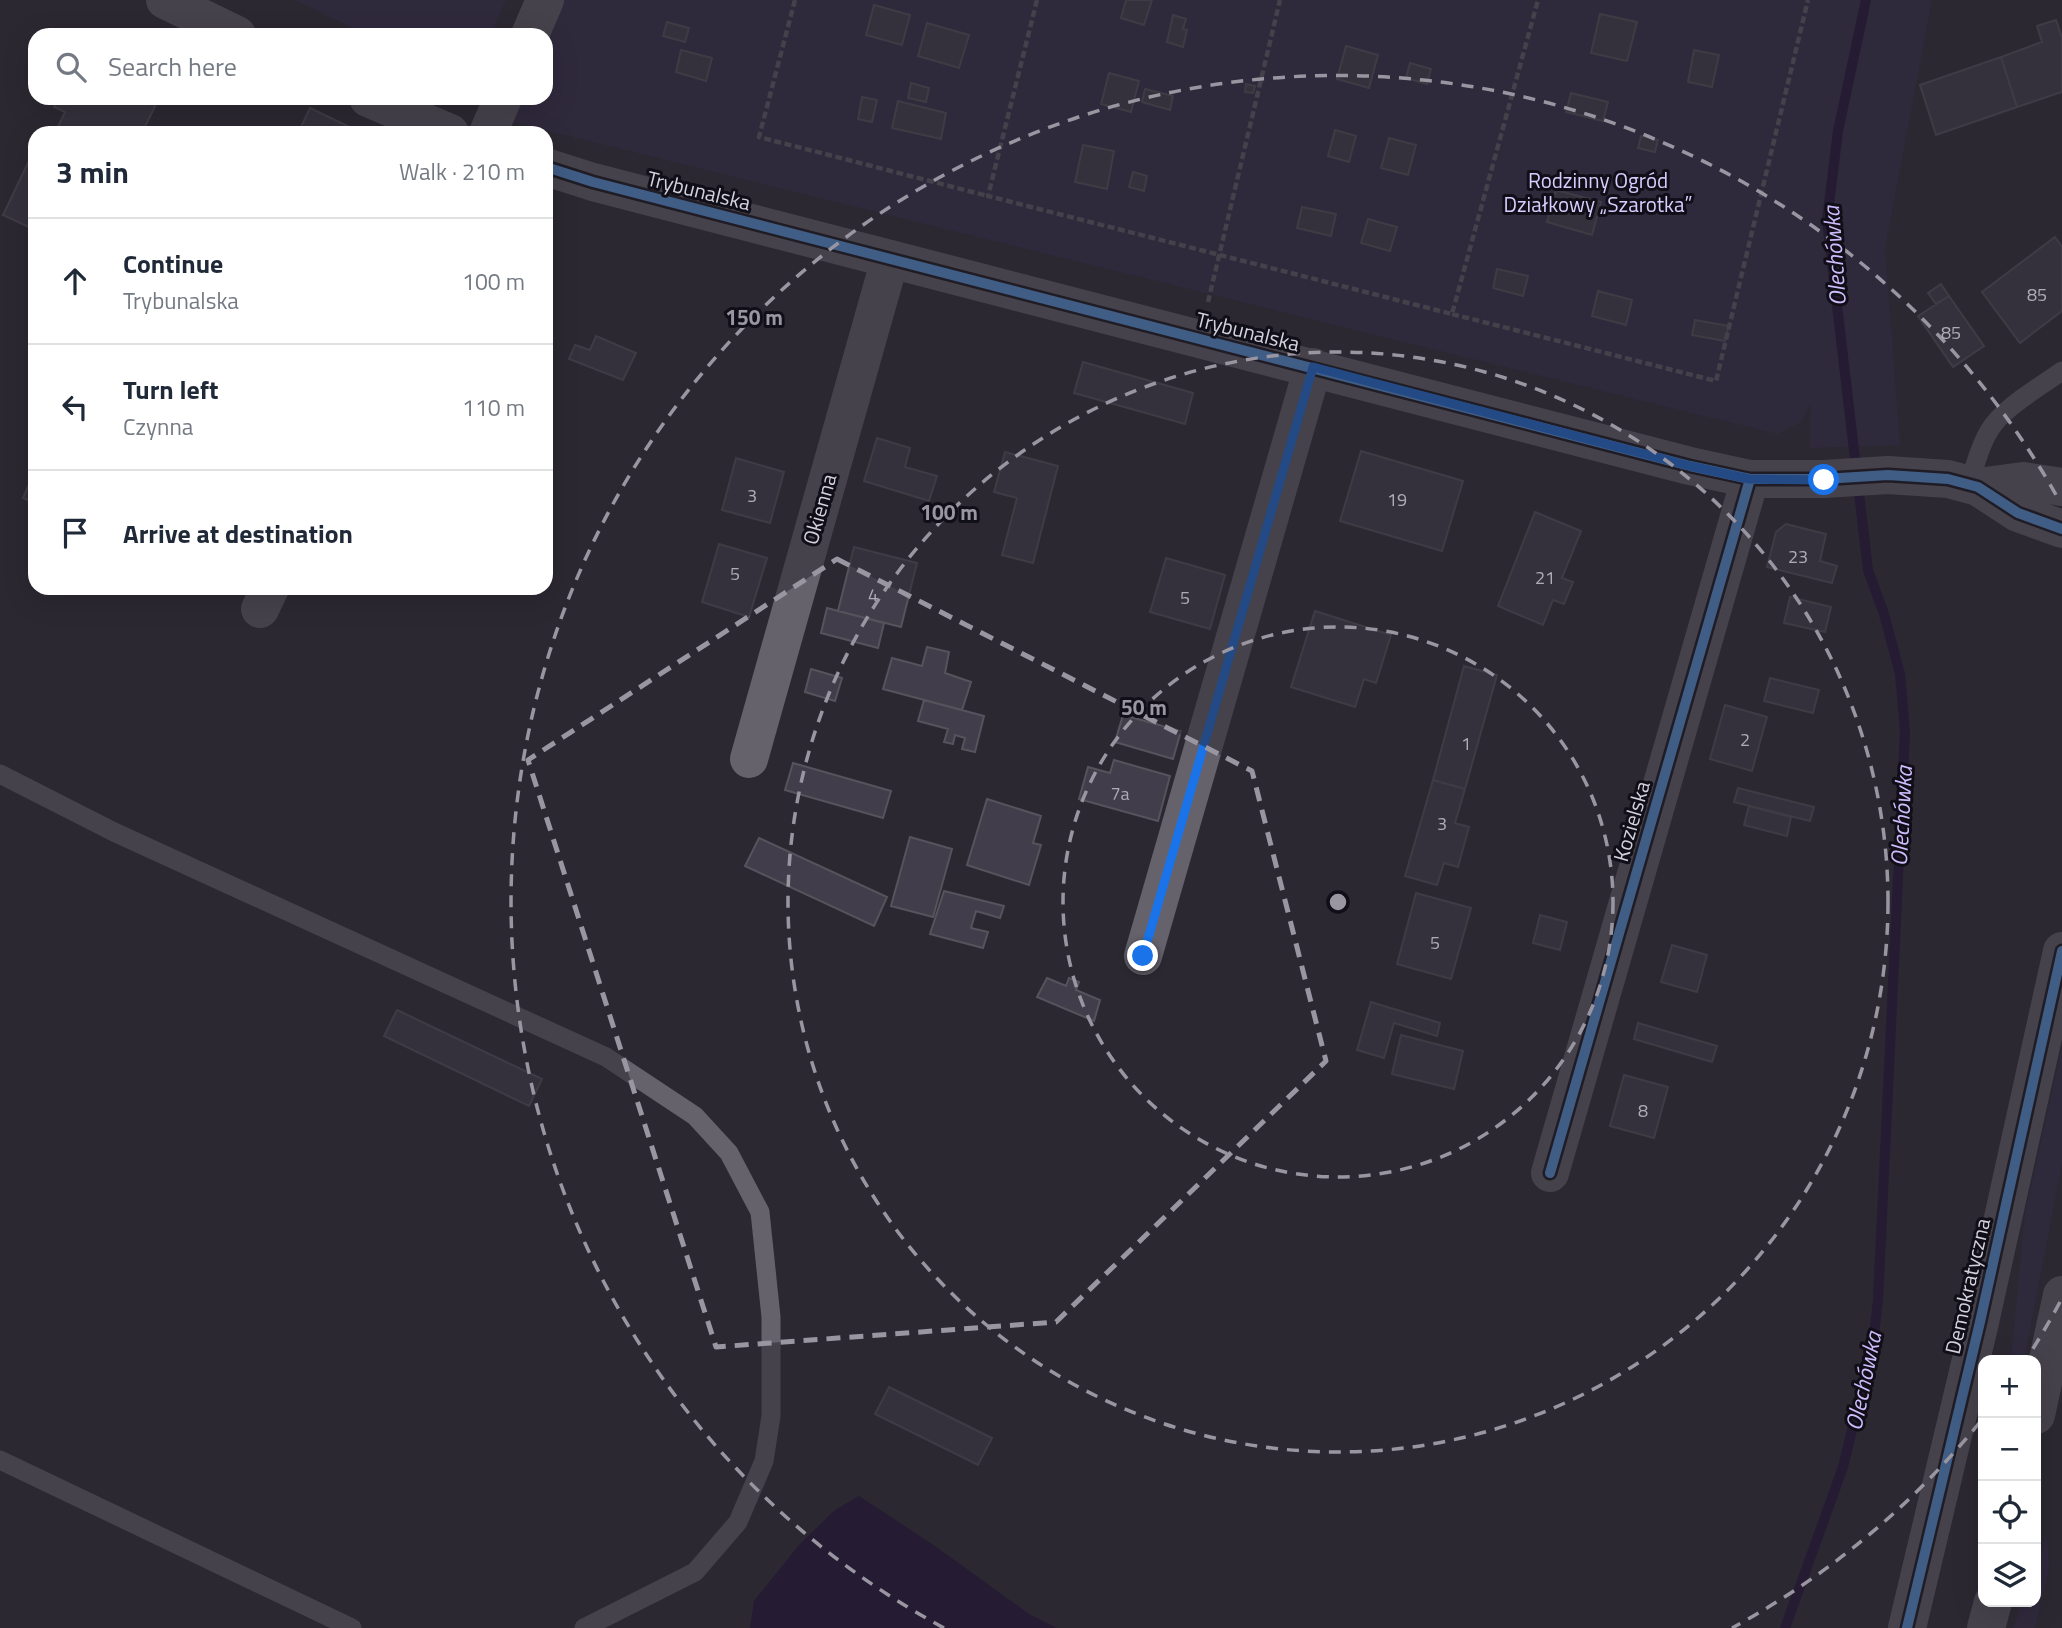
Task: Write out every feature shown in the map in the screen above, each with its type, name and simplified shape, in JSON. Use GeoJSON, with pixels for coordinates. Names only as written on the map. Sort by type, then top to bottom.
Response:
{"type":"FeatureCollection","features":[{"type":"Feature","properties":{"kind":"street"},"geometry":{"type":"LineString","coordinates":[[165,0],[223,28]]}},
{"type":"Feature","properties":{"kind":"street"},"geometry":{"type":"LineString","coordinates":[[533,28],[545,0]]}},
{"type":"Feature","properties":{"kind":"street"},"geometry":{"type":"LineString","coordinates":[[384,105],[434,126]]}},
{"type":"Feature","properties":{"kind":"street"},"geometry":{"type":"LineString","coordinates":[[491,126],[500,105]]}},
{"type":"Feature","properties":{"kind":"street","name":"Trybunalska"},"geometry":{"type":"LineString","coordinates":[[553,169],[890,259],[1749,479],[1824,480],[1888,475],[1948,479],[1974,485],[2023,481],[2062,486]]}},
{"type":"Feature","properties":{"kind":"street","name":"Okienna"},"geometry":{"type":"LineString","coordinates":[[749,759],[890,259]]}},
{"type":"Feature","properties":{"kind":"street"},"geometry":{"type":"LineString","coordinates":[[1143,956],[1313,367]]}},
{"type":"Feature","properties":{"kind":"street","name":"Kozielska"},"geometry":{"type":"LineString","coordinates":[[1550,1173],[1749,479]]}},
{"type":"Feature","properties":{"kind":"street","name":"Trybunalska"},"geometry":{"type":"LineString","coordinates":[[1974,485],[2018,513],[2062,529]]}},
{"type":"Feature","properties":{"kind":"street","name":"Demokratyczna"},"geometry":{"type":"LineString","coordinates":[[1907,1628],[1980,1322],[2062,951]]}},
{"type":"Feature","properties":{"kind":"street"},"geometry":{"type":"LineString","coordinates":[[2041,1392],[2062,1295]]}},
{"type":"Feature","properties":{"kind":"street"},"geometry":{"type":"LineString","coordinates":[[1986,1628],[1992,1607]]}},
{"type":"Feature","properties":{"kind":"lane"},"geometry":{"type":"LineString","coordinates":[[1974,485],[1982,445],[1990,429],[2005,412],[2062,371]]}},
{"type":"Feature","properties":{"kind":"lane"},"geometry":{"type":"LineString","coordinates":[[0,774],[114,832],[606,1058],[695,1116],[729,1153],[760,1212],[762,1225],[771,1317],[771,1416],[764,1461],[738,1522],[695,1572],[584,1628]]}},
{"type":"Feature","properties":{"kind":"lane"},"geometry":{"type":"LineString","coordinates":[[0,1460],[352,1628]]}},
{"type":"Feature","properties":{"kind":"path"},"geometry":{"type":"LineString","coordinates":[[795,0],[759,137],[1716,381],[1808,0]]}},
{"type":"Feature","properties":{"kind":"path"},"geometry":{"type":"LineString","coordinates":[[988,196],[1037,0]]}},
{"type":"Feature","properties":{"kind":"path"},"geometry":{"type":"LineString","coordinates":[[1198,338],[1280,0]]}},
{"type":"Feature","properties":{"kind":"path"},"geometry":{"type":"LineString","coordinates":[[1452,314],[1538,0]]}},
{"type":"Feature","properties":{"kind":"highlighted area"},"geometry":{"type":"Polygon","coordinates":[[[837,559],[1252,771],[1326,1061],[1056,1322],[716,1347],[528,760],[837,559]]]}},
{"type":"Feature","properties":{"kind":"green space"},"geometry":{"type":"Polygon","coordinates":[[[294,0],[506,0],[493,28],[353,28],[294,0]]]}},
{"type":"Feature","properties":{"kind":"green space","name":"Rodzinny Ogród Działkowy „Szarotka”"},"geometry":{"type":"Polygon","coordinates":[[[560,0],[1932,0],[1885,248],[1900,445],[1810,448],[1811,403],[1801,422],[1777,434],[553,132],[553,126],[528,126],[508,121],[515,105],[553,105],[553,28],[549,28],[560,0]]]}},
{"type":"Feature","properties":{"kind":"green space"},"geometry":{"type":"Polygon","coordinates":[[[2062,1048],[2062,1164],[2025,1355],[2011,1355],[2025,1213],[2062,1048]]]}},
{"type":"Feature","properties":{"kind":"green space"},"geometry":{"type":"Polygon","coordinates":[[[2047,1536],[2049,1569],[2041,1603],[2041,1552],[2047,1536]]]}},
{"type":"Feature","properties":{"kind":"green space"},"geometry":{"type":"Polygon","coordinates":[[[2020,1607],[2040,1607],[2035,1628],[2013,1628],[2020,1607]]]}},
{"type":"Feature","properties":{"kind":"shaded area"},"geometry":{"type":"Polygon","coordinates":[[[859,1496],[935,1546],[1029,1614],[1057,1628],[750,1628],[754,1601],[799,1545],[835,1510],[859,1496]]]}},
{"type":"Feature","properties":{"kind":"building"},"geometry":{"type":"Polygon","coordinates":[[[1126,0],[1152,0],[1144,25],[1121,18],[1126,0]]]}},
{"type":"Feature","properties":{"kind":"building"},"geometry":{"type":"Polygon","coordinates":[[[874,5],[910,15],[902,45],[866,35],[874,5]]]}},
{"type":"Feature","properties":{"kind":"building"},"geometry":{"type":"Polygon","coordinates":[[[1600,14],[1637,22],[1627,61],[1591,53],[1600,14]]]}},
{"type":"Feature","properties":{"kind":"building"},"geometry":{"type":"Polygon","coordinates":[[[1173,15],[1186,19],[1183,29],[1187,30],[1183,47],[1167,42],[1173,15]]]}},
{"type":"Feature","properties":{"kind":"building"},"geometry":{"type":"Polygon","coordinates":[[[2056,20],[2062,38],[2062,92],[2017,107],[2001,57],[2042,42],[2037,26],[2056,20]]]}},
{"type":"Feature","properties":{"kind":"building"},"geometry":{"type":"Polygon","coordinates":[[[667,22],[689,28],[685,42],[663,36],[667,22]]]}},
{"type":"Feature","properties":{"kind":"building"},"geometry":{"type":"Polygon","coordinates":[[[927,23],[969,35],[959,68],[918,56],[927,23]]]}},
{"type":"Feature","properties":{"kind":"building"},"geometry":{"type":"Polygon","coordinates":[[[1346,46],[1378,55],[1369,88],[1337,79],[1346,46]]]}},
{"type":"Feature","properties":{"kind":"building"},"geometry":{"type":"Polygon","coordinates":[[[681,50],[712,58],[706,81],[676,72],[681,50]]]}},
{"type":"Feature","properties":{"kind":"building"},"geometry":{"type":"Polygon","coordinates":[[[1694,50],[1719,55],[1712,87],[1688,82],[1694,50]]]}},
{"type":"Feature","properties":{"kind":"building"},"geometry":{"type":"Polygon","coordinates":[[[2001,57],[2017,107],[1936,135],[1920,85],[2001,57]]]}},
{"type":"Feature","properties":{"kind":"building"},"geometry":{"type":"Polygon","coordinates":[[[1410,63],[1431,69],[1427,84],[1406,78],[1410,63]]]}},
{"type":"Feature","properties":{"kind":"building"},"geometry":{"type":"Polygon","coordinates":[[[1109,73],[1139,81],[1131,112],[1101,104],[1109,73]]]}},
{"type":"Feature","properties":{"kind":"building"},"geometry":{"type":"Polygon","coordinates":[[[911,83],[929,88],[926,102],[908,98],[911,83]]]}},
{"type":"Feature","properties":{"kind":"building"},"geometry":{"type":"Polygon","coordinates":[[[1246,84],[1255,86],[1253,93],[1245,92],[1246,84]]]}},
{"type":"Feature","properties":{"kind":"building"},"geometry":{"type":"Polygon","coordinates":[[[1145,89],[1173,96],[1170,110],[1142,102],[1145,89]]]}},
{"type":"Feature","properties":{"kind":"building"},"geometry":{"type":"Polygon","coordinates":[[[1571,93],[1608,102],[1603,121],[1566,112],[1571,93]]]}},
{"type":"Feature","properties":{"kind":"building"},"geometry":{"type":"Polygon","coordinates":[[[862,97],[877,100],[872,122],[858,119],[862,97]]]}},
{"type":"Feature","properties":{"kind":"building"},"geometry":{"type":"Polygon","coordinates":[[[898,101],[946,113],[941,139],[892,128],[898,101]]]}},
{"type":"Feature","properties":{"kind":"building"},"geometry":{"type":"Polygon","coordinates":[[[156,105],[145,126],[58,126],[65,112],[54,107],[156,105]]]}},
{"type":"Feature","properties":{"kind":"building"},"geometry":{"type":"Polygon","coordinates":[[[310,108],[347,126],[301,126],[310,108]]]}},
{"type":"Feature","properties":{"kind":"building"},"geometry":{"type":"Polygon","coordinates":[[[1335,130],[1356,136],[1349,162],[1328,156],[1335,130]]]}},
{"type":"Feature","properties":{"kind":"building"},"geometry":{"type":"Polygon","coordinates":[[[1641,136],[1658,140],[1655,152],[1638,148],[1641,136]]]}},
{"type":"Feature","properties":{"kind":"building"},"geometry":{"type":"Polygon","coordinates":[[[1389,138],[1416,145],[1408,175],[1381,168],[1389,138]]]}},
{"type":"Feature","properties":{"kind":"building"},"geometry":{"type":"Polygon","coordinates":[[[1083,145],[1114,151],[1107,189],[1075,182],[1083,145]]]}},
{"type":"Feature","properties":{"kind":"building"},"geometry":{"type":"Polygon","coordinates":[[[28,163],[28,227],[3,215],[28,163]]]}},
{"type":"Feature","properties":{"kind":"building"},"geometry":{"type":"Polygon","coordinates":[[[1133,172],[1147,176],[1144,191],[1129,187],[1133,172]]]}},
{"type":"Feature","properties":{"kind":"building"},"geometry":{"type":"Polygon","coordinates":[[[1556,190],[1601,202],[1592,235],[1547,222],[1556,190]]]}},
{"type":"Feature","properties":{"kind":"building"},"geometry":{"type":"Polygon","coordinates":[[[1302,207],[1336,214],[1331,236],[1297,228],[1302,207]]]}},
{"type":"Feature","properties":{"kind":"building"},"geometry":{"type":"Polygon","coordinates":[[[1368,219],[1397,227],[1390,251],[1361,243],[1368,219]]]}},
{"type":"Feature","properties":{"kind":"building"},"geometry":{"type":"Polygon","coordinates":[[[2055,237],[2062,247],[2062,311],[2020,343],[1982,292],[2055,237]]]}},
{"type":"Feature","properties":{"kind":"building"},"geometry":{"type":"Polygon","coordinates":[[[1497,269],[1528,276],[1523,296],[1493,288],[1497,269]]]}},
{"type":"Feature","properties":{"kind":"building"},"geometry":{"type":"Polygon","coordinates":[[[1941,284],[1949,296],[1936,304],[1928,293],[1941,284]]]}},
{"type":"Feature","properties":{"kind":"building"},"geometry":{"type":"Polygon","coordinates":[[[1598,291],[1632,300],[1626,325],[1592,316],[1598,291]]]}},
{"type":"Feature","properties":{"kind":"building"},"geometry":{"type":"Polygon","coordinates":[[[1949,296],[1984,346],[1953,367],[1918,316],[1949,296]]]}},
{"type":"Feature","properties":{"kind":"building"},"geometry":{"type":"Polygon","coordinates":[[[1695,320],[1729,326],[1725,341],[1692,335],[1695,320]]]}},
{"type":"Feature","properties":{"kind":"building"},"geometry":{"type":"Polygon","coordinates":[[[596,336],[636,353],[623,380],[569,359],[575,345],[590,350],[596,336]]]}},
{"type":"Feature","properties":{"kind":"building"},"geometry":{"type":"Polygon","coordinates":[[[1083,362],[1193,393],[1185,424],[1074,393],[1083,362]]]}},
{"type":"Feature","properties":{"kind":"building"},"geometry":{"type":"Polygon","coordinates":[[[877,438],[910,448],[905,467],[937,476],[929,501],[864,481],[877,438]]]}},
{"type":"Feature","properties":{"kind":"building"},"geometry":{"type":"Polygon","coordinates":[[[1361,451],[1463,481],[1442,551],[1340,521],[1361,451]]]}},
{"type":"Feature","properties":{"kind":"building"},"geometry":{"type":"Polygon","coordinates":[[[1005,452],[1058,466],[1033,563],[1002,555],[1017,498],[994,492],[1005,452]]]}},
{"type":"Feature","properties":{"kind":"building"},"geometry":{"type":"Polygon","coordinates":[[[736,458],[784,472],[770,523],[722,510],[736,458]]]}},
{"type":"Feature","properties":{"kind":"building"},"geometry":{"type":"Polygon","coordinates":[[[28,486],[28,500],[23,498],[28,486]]]}},
{"type":"Feature","properties":{"kind":"building"},"geometry":{"type":"Polygon","coordinates":[[[1535,512],[1581,531],[1562,578],[1573,582],[1564,604],[1553,600],[1543,625],[1498,606],[1535,512]]]}},
{"type":"Feature","properties":{"kind":"building"},"geometry":{"type":"Polygon","coordinates":[[[1786,524],[1826,534],[1820,561],[1837,566],[1832,583],[1767,567],[1776,532],[1786,524]]]}},
{"type":"Feature","properties":{"kind":"building"},"geometry":{"type":"Polygon","coordinates":[[[719,544],[767,558],[749,617],[702,602],[719,544]]]}},
{"type":"Feature","properties":{"kind":"building"},"geometry":{"type":"Polygon","coordinates":[[[854,547],[917,563],[901,627],[838,611],[854,547]]]}},
{"type":"Feature","properties":{"kind":"building"},"geometry":{"type":"Polygon","coordinates":[[[1166,558],[1225,575],[1210,629],[1150,612],[1166,558]]]}},
{"type":"Feature","properties":{"kind":"building"},"geometry":{"type":"Polygon","coordinates":[[[1790,597],[1831,607],[1825,632],[1784,623],[1790,597]]]}},
{"type":"Feature","properties":{"kind":"building"},"geometry":{"type":"Polygon","coordinates":[[[827,608],[884,623],[878,648],[821,633],[827,608]]]}},
{"type":"Feature","properties":{"kind":"building"},"geometry":{"type":"Polygon","coordinates":[[[1315,611],[1391,635],[1376,683],[1364,679],[1355,707],[1291,687],[1315,611]]]}},
{"type":"Feature","properties":{"kind":"building"},"geometry":{"type":"Polygon","coordinates":[[[927,647],[949,652],[945,673],[971,682],[962,710],[883,689],[892,658],[922,666],[927,647]]]}},
{"type":"Feature","properties":{"kind":"building"},"geometry":{"type":"Polygon","coordinates":[[[1464,666],[1497,675],[1465,789],[1433,780],[1464,666]]]}},
{"type":"Feature","properties":{"kind":"building"},"geometry":{"type":"Polygon","coordinates":[[[811,669],[842,678],[835,701],[805,692],[811,669]]]}},
{"type":"Feature","properties":{"kind":"building"},"geometry":{"type":"Polygon","coordinates":[[[1770,678],[1819,690],[1813,713],[1764,701],[1770,678]]]}},
{"type":"Feature","properties":{"kind":"building"},"geometry":{"type":"Polygon","coordinates":[[[924,700],[984,716],[975,752],[962,749],[965,738],[955,735],[953,744],[944,742],[948,729],[918,721],[924,700]]]}},
{"type":"Feature","properties":{"kind":"building"},"geometry":{"type":"Polygon","coordinates":[[[1725,705],[1767,717],[1752,771],[1710,759],[1725,705]]]}},
{"type":"Feature","properties":{"kind":"building"},"geometry":{"type":"Polygon","coordinates":[[[1123,715],[1181,731],[1173,759],[1115,742],[1123,715]]]}},
{"type":"Feature","properties":{"kind":"building"},"geometry":{"type":"Polygon","coordinates":[[[1114,760],[1170,776],[1158,821],[1079,799],[1088,767],[1110,773],[1114,760]]]}},
{"type":"Feature","properties":{"kind":"building"},"geometry":{"type":"Polygon","coordinates":[[[793,763],[891,791],[883,818],[785,790],[793,763]]]}},
{"type":"Feature","properties":{"kind":"building"},"geometry":{"type":"Polygon","coordinates":[[[1433,780],[1465,789],[1455,823],[1469,827],[1458,867],[1444,863],[1437,885],[1405,876],[1433,780]]]}},
{"type":"Feature","properties":{"kind":"building"},"geometry":{"type":"Polygon","coordinates":[[[1738,788],[1814,807],[1810,821],[1734,802],[1738,788]]]}},
{"type":"Feature","properties":{"kind":"building"},"geometry":{"type":"Polygon","coordinates":[[[987,799],[1041,816],[1033,843],[1041,845],[1029,885],[967,865],[987,799]]]}},
{"type":"Feature","properties":{"kind":"building"},"geometry":{"type":"Polygon","coordinates":[[[1749,806],[1791,817],[1787,836],[1744,825],[1749,806]]]}},
{"type":"Feature","properties":{"kind":"building"},"geometry":{"type":"Polygon","coordinates":[[[910,837],[952,849],[933,917],[891,906],[910,837]]]}},
{"type":"Feature","properties":{"kind":"building"},"geometry":{"type":"Polygon","coordinates":[[[759,838],[887,897],[874,926],[745,866],[759,838]]]}},
{"type":"Feature","properties":{"kind":"building"},"geometry":{"type":"Polygon","coordinates":[[[944,891],[1004,906],[1000,918],[976,911],[971,928],[988,932],[983,948],[930,934],[944,891]]]}},
{"type":"Feature","properties":{"kind":"building"},"geometry":{"type":"Polygon","coordinates":[[[1416,893],[1471,908],[1451,979],[1397,964],[1416,893]]]}},
{"type":"Feature","properties":{"kind":"building"},"geometry":{"type":"Polygon","coordinates":[[[1540,915],[1567,922],[1560,950],[1533,943],[1540,915]]]}},
{"type":"Feature","properties":{"kind":"building"},"geometry":{"type":"Polygon","coordinates":[[[1672,945],[1707,955],[1697,992],[1661,982],[1672,945]]]}},
{"type":"Feature","properties":{"kind":"building"},"geometry":{"type":"Polygon","coordinates":[[[1047,978],[1066,986],[1069,978],[1079,982],[1076,990],[1100,1000],[1094,1021],[1037,997],[1047,978]]]}},
{"type":"Feature","properties":{"kind":"building"},"geometry":{"type":"Polygon","coordinates":[[[1371,1002],[1440,1023],[1437,1036],[1394,1023],[1384,1058],[1357,1050],[1371,1002]]]}},
{"type":"Feature","properties":{"kind":"building"},"geometry":{"type":"Polygon","coordinates":[[[397,1010],[542,1079],[529,1106],[384,1036],[397,1010]]]}},
{"type":"Feature","properties":{"kind":"building"},"geometry":{"type":"Polygon","coordinates":[[[1638,1023],[1717,1046],[1712,1062],[1634,1039],[1638,1023]]]}},
{"type":"Feature","properties":{"kind":"building"},"geometry":{"type":"Polygon","coordinates":[[[1401,1035],[1463,1051],[1454,1089],[1392,1074],[1401,1035]]]}},
{"type":"Feature","properties":{"kind":"building"},"geometry":{"type":"Polygon","coordinates":[[[1624,1075],[1668,1087],[1654,1138],[1610,1126],[1624,1075]]]}},
{"type":"Feature","properties":{"kind":"building"},"geometry":{"type":"Polygon","coordinates":[[[889,1387],[992,1438],[978,1465],[875,1414],[889,1387]]]}},
{"type":"Feature","properties":{"kind":"waterway","name":"Olechówka"},"geometry":{"type":"LineString","coordinates":[[1785,1628],[1843,1467],[1873,1344],[1878,1300],[1905,731],[1900,674],[1884,614],[1868,570],[1827,220],[1838,131],[1866,0]]}},
{"type":"Feature","properties":{"kind":"cycle path"},"geometry":{"type":"LineString","coordinates":[[553,169],[593,182],[1690,466],[1750,479],[1824,479],[1888,475],[1948,479],[1978,487],[2018,513],[2062,529]]}},
{"type":"Feature","properties":{"kind":"cycle path"},"geometry":{"type":"LineString","coordinates":[[1550,1173],[1750,479]]}},
{"type":"Feature","properties":{"kind":"cycle path"},"geometry":{"type":"LineString","coordinates":[[1907,1628],[1980,1322],[2062,951]]}},
{"type":"Feature","properties":{"kind":"route"},"geometry":{"type":"LineString","coordinates":[[1143,956],[1313,367],[1690,466],[1749,479],[1824,480]]}}]}
